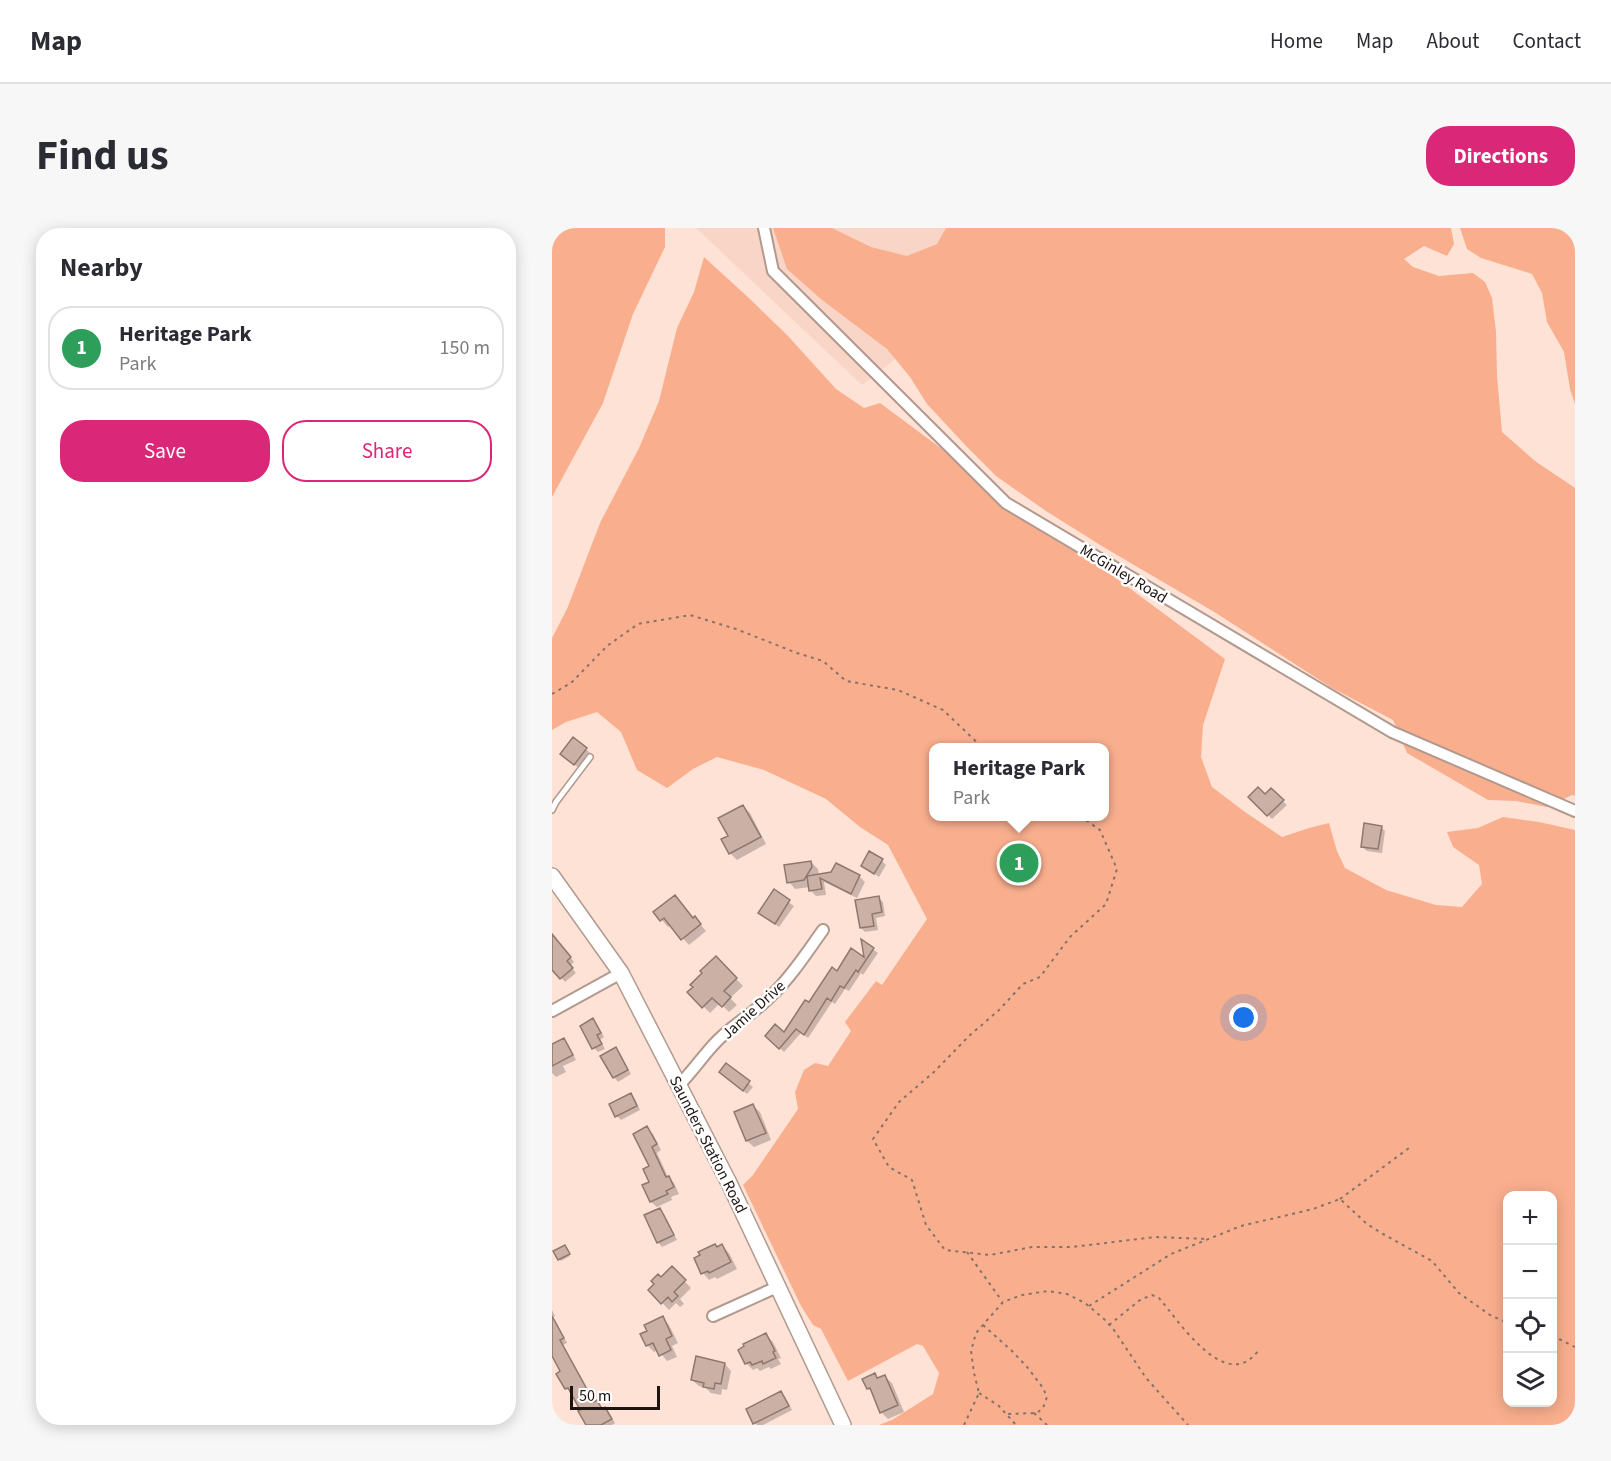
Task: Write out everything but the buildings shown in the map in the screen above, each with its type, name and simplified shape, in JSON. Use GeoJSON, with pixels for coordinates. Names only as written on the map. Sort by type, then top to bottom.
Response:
{"type":"FeatureCollection","features":[{"type":"Feature","properties":{"kind":"street","name":"McGinley Road"},"geometry":{"type":"LineString","coordinates":[[764,228],[773,271],[1006,503],[1392,732],[1575,811]]}},
{"type":"Feature","properties":{"kind":"street","name":"Saunders Station Road"},"geometry":{"type":"LineString","coordinates":[[552,876],[621,973],[729,1183],[843,1425]]}},
{"type":"Feature","properties":{"kind":"street","name":"Jamie Drive"},"geometry":{"type":"LineString","coordinates":[[679,1085],[714,1044],[771,996],[796,969],[823,930]]}},
{"type":"Feature","properties":{"kind":"street"},"geometry":{"type":"LineString","coordinates":[[552,1011],[621,973]]}},
{"type":"Feature","properties":{"kind":"street"},"geometry":{"type":"LineString","coordinates":[[713,1316],[777,1287]]}},
{"type":"Feature","properties":{"kind":"lane"},"geometry":{"type":"LineString","coordinates":[[552,810],[590,757]]}},
{"type":"Feature","properties":{"kind":"path"},"geometry":{"type":"LineString","coordinates":[[552,694],[571,683],[607,646],[638,624],[690,615],[736,629],[797,654],[824,661],[846,681],[898,690],[943,710],[978,743]]}},
{"type":"Feature","properties":{"kind":"path"},"geometry":{"type":"LineString","coordinates":[[1087,821],[1100,830],[1117,869],[1106,904],[1070,937],[1040,977],[1023,984],[934,1072],[899,1102],[873,1139],[889,1167],[912,1180],[926,1225],[945,1250],[990,1255],[1032,1246],[1072,1247],[1155,1237],[1209,1239]]}},
{"type":"Feature","properties":{"kind":"path"},"geometry":{"type":"LineString","coordinates":[[1089,1306],[1172,1254],[1241,1226],[1313,1209],[1340,1199],[1408,1148]]}},
{"type":"Feature","properties":{"kind":"path"},"geometry":{"type":"LineString","coordinates":[[1340,1199],[1367,1224],[1432,1261],[1459,1293],[1490,1315],[1503,1321]]}},
{"type":"Feature","properties":{"kind":"path"},"geometry":{"type":"LineString","coordinates":[[967,1252],[1003,1302]]}},
{"type":"Feature","properties":{"kind":"path"},"geometry":{"type":"LineString","coordinates":[[964,1425],[979,1393],[971,1351],[976,1333],[1003,1302],[1022,1295],[1048,1291],[1067,1294],[1089,1306],[1109,1325],[1146,1378],[1188,1425]]}},
{"type":"Feature","properties":{"kind":"path"},"geometry":{"type":"LineString","coordinates":[[1109,1325],[1140,1300],[1152,1295],[1159,1299],[1202,1348],[1217,1359],[1231,1364],[1242,1364],[1253,1358],[1258,1351]]}},
{"type":"Feature","properties":{"kind":"path"},"geometry":{"type":"LineString","coordinates":[[983,1325],[1028,1368],[1047,1397],[1043,1408],[1037,1413],[1007,1414]]}},
{"type":"Feature","properties":{"kind":"path"},"geometry":{"type":"LineString","coordinates":[[1557,1338],[1575,1347]]}},
{"type":"Feature","properties":{"kind":"path"},"geometry":{"type":"LineString","coordinates":[[979,1393],[999,1406],[1016,1425]]}},
{"type":"Feature","properties":{"kind":"path"},"geometry":{"type":"LineString","coordinates":[[1034,1413],[1047,1425]]}},
{"type":"Feature","properties":{"kind":"shaded area"},"geometry":{"type":"Polygon","coordinates":[[[552,228],[665,228],[665,247],[633,314],[603,403],[552,497],[552,228]]]}},
{"type":"Feature","properties":{"kind":"shaded area"},"geometry":{"type":"Polygon","coordinates":[[[696,228],[1063,228],[862,385],[696,228]]]}},
{"type":"Feature","properties":{"kind":"shaded area"},"geometry":{"type":"Polygon","coordinates":[[[773,228],[832,228],[871,247],[907,256],[937,244],[946,228],[1451,228],[1454,244],[1447,256],[1424,246],[1404,259],[1413,267],[1439,276],[1473,273],[1485,282],[1492,298],[1496,332],[1502,432],[1535,461],[1575,488],[1575,796],[1572,795],[1547,807],[1516,801],[1488,800],[1407,753],[1393,720],[1332,688],[1216,613],[1046,511],[996,476],[927,404],[910,377],[887,349],[822,300],[787,269],[773,228]]]}},
{"type":"Feature","properties":{"kind":"shaded area"},"geometry":{"type":"Polygon","coordinates":[[[1460,228],[1575,228],[1575,404],[1564,352],[1547,322],[1542,293],[1532,274],[1481,258],[1467,249],[1460,228]]]}},
{"type":"Feature","properties":{"kind":"shaded area"},"geometry":{"type":"Polygon","coordinates":[[[704,257],[788,336],[836,389],[864,408],[880,403],[1225,659],[1203,725],[1201,757],[1212,787],[1282,837],[1329,823],[1337,851],[1345,868],[1386,890],[1436,905],[1462,907],[1482,884],[1479,865],[1453,847],[1447,832],[1478,828],[1503,817],[1575,830],[1575,1425],[879,1425],[892,1420],[933,1394],[939,1373],[923,1346],[917,1344],[848,1381],[821,1329],[813,1325],[801,1306],[743,1185],[753,1175],[798,1109],[795,1092],[804,1070],[815,1063],[828,1066],[851,1031],[845,1022],[876,981],[882,985],[927,919],[888,845],[860,827],[826,799],[764,770],[717,757],[693,769],[667,788],[637,770],[621,732],[597,712],[566,722],[552,730],[552,638],[567,609],[600,523],[639,448],[659,401],[677,328],[694,292],[704,257]]]}},
{"type":"Feature","properties":{"kind":"place","name":"Heritage Park"},"geometry":{"type":"Point","coordinates":[1019,863]}}]}
